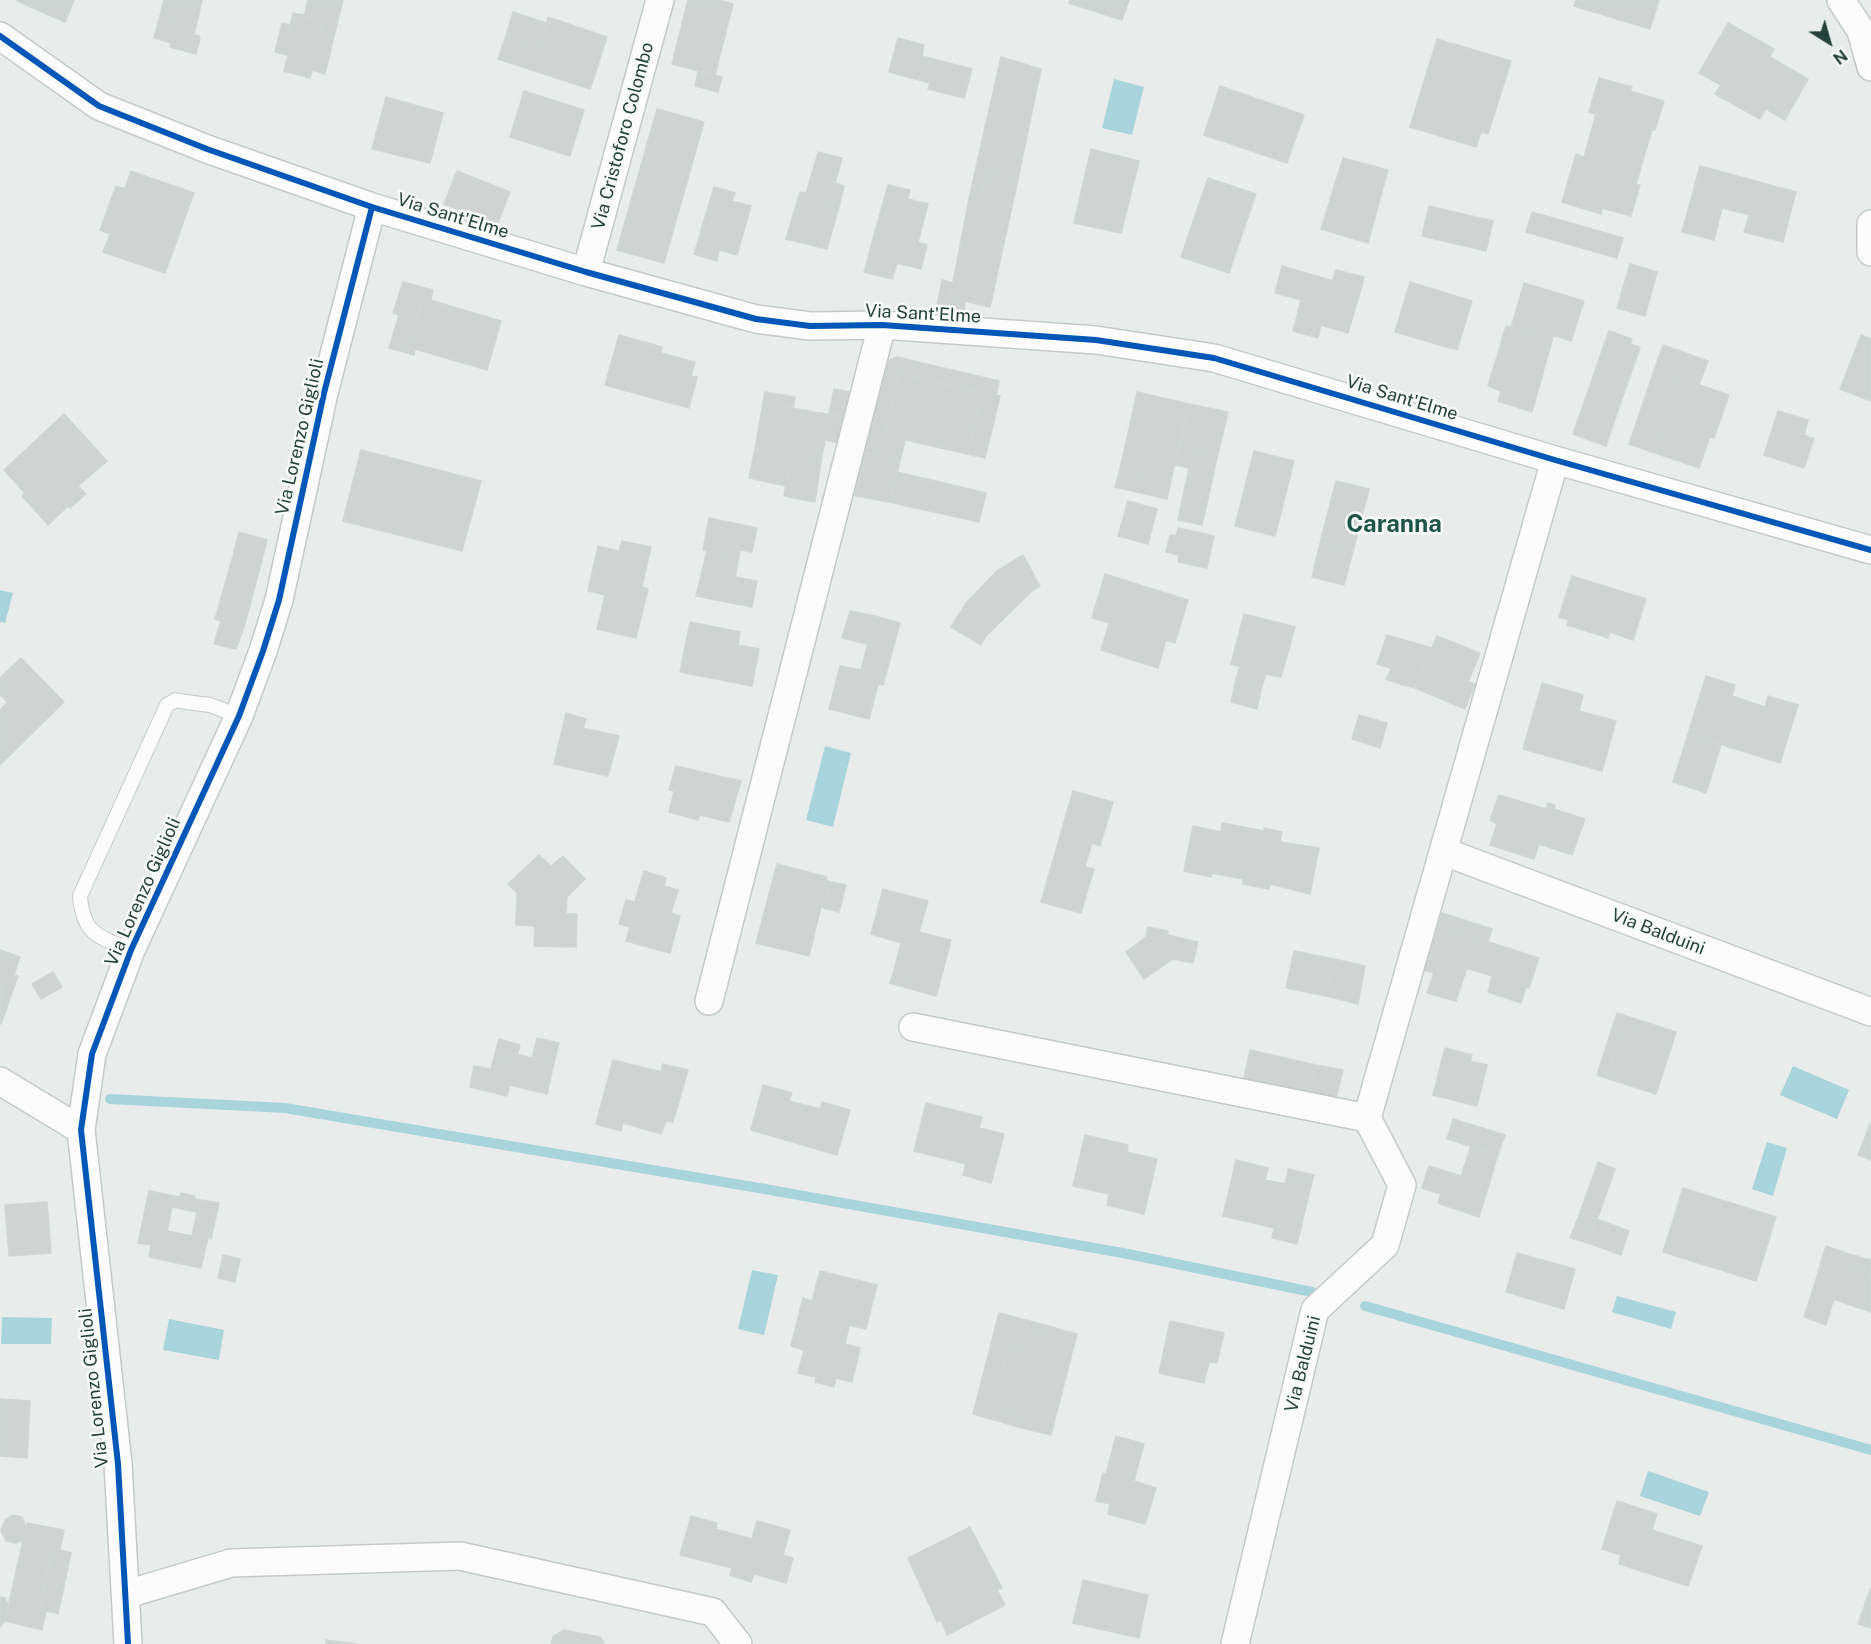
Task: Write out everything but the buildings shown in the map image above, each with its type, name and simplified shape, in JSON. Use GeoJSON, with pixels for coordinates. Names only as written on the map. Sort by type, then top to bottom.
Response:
{"type":"FeatureCollection","features":[{"type":"Feature","properties":{"kind":"street","name":"Via Cristoforo Colombo"},"geometry":{"type":"LineString","coordinates":[[586,273],[660,0]]}},
{"type":"Feature","properties":{"kind":"street"},"geometry":{"type":"LineString","coordinates":[[1841,0],[1860,31],[1871,66]]}},
{"type":"Feature","properties":{"kind":"street","name":"Via Sant'Elme"},"geometry":{"type":"LineString","coordinates":[[0,36],[99,106],[207,149],[372,207],[586,273],[756,319],[810,326],[882,325],[1096,340],[1214,358],[1556,460],[1871,550]]}},
{"type":"Feature","properties":{"kind":"street","name":"Via Lorenzo Giglioli"},"geometry":{"type":"LineString","coordinates":[[128,1644],[118,1464],[81,1130],[92,1054],[131,950],[239,716],[263,651],[279,600],[324,393],[372,207]]}},
{"type":"Feature","properties":{"kind":"street"},"geometry":{"type":"LineString","coordinates":[[1871,224],[1871,252]]}},
{"type":"Feature","properties":{"kind":"street"},"geometry":{"type":"LineString","coordinates":[[709,1001],[882,325]]}},
{"type":"Feature","properties":{"kind":"street"},"geometry":{"type":"LineString","coordinates":[[913,1027],[1367,1118],[1556,460]]}},
{"type":"Feature","properties":{"kind":"street","name":"Via Balduini"},"geometry":{"type":"LineString","coordinates":[[1445,852],[1871,1012]]}},
{"type":"Feature","properties":{"kind":"street"},"geometry":{"type":"LineString","coordinates":[[0,1081],[81,1130]]}},
{"type":"Feature","properties":{"kind":"street","name":"Via Balduini"},"geometry":{"type":"LineString","coordinates":[[1235,1644],[1316,1310],[1384,1245],[1402,1185],[1367,1118]]}},
{"type":"Feature","properties":{"kind":"street"},"geometry":{"type":"LineString","coordinates":[[127,1594],[231,1563],[460,1556],[713,1612],[738,1644]]}},
{"type":"Feature","properties":{"kind":"lane"},"geometry":{"type":"LineString","coordinates":[[131,950],[100,938],[89,928],[81,914],[80,896],[167,705],[176,700],[210,705],[239,716]]}},
{"type":"Feature","properties":{"kind":"water"},"geometry":{"type":"Polygon","coordinates":[[[1114,79],[1144,87],[1132,135],[1102,128],[1114,79]]]}},
{"type":"Feature","properties":{"kind":"water"},"geometry":{"type":"Polygon","coordinates":[[[0,590],[13,593],[5,623],[0,622],[0,590]]]}},
{"type":"Feature","properties":{"kind":"water"},"geometry":{"type":"Polygon","coordinates":[[[825,746],[851,753],[833,827],[806,820],[825,746]]]}},
{"type":"Feature","properties":{"kind":"water"},"geometry":{"type":"Polygon","coordinates":[[[1793,1066],[1849,1090],[1837,1119],[1780,1095],[1793,1066]]]}},
{"type":"Feature","properties":{"kind":"water"},"geometry":{"type":"Polygon","coordinates":[[[1767,1142],[1787,1148],[1773,1196],[1752,1189],[1767,1142]]]}},
{"type":"Feature","properties":{"kind":"water"},"geometry":{"type":"Polygon","coordinates":[[[752,1270],[778,1275],[764,1335],[738,1329],[752,1270]]]}},
{"type":"Feature","properties":{"kind":"water"},"geometry":{"type":"Polygon","coordinates":[[[1617,1296],[1676,1312],[1671,1329],[1612,1312],[1617,1296]]]}},
{"type":"Feature","properties":{"kind":"water"},"geometry":{"type":"Polygon","coordinates":[[[2,1317],[52,1318],[51,1344],[1,1344],[2,1317]]]}},
{"type":"Feature","properties":{"kind":"water"},"geometry":{"type":"Polygon","coordinates":[[[169,1319],[224,1330],[219,1360],[163,1350],[169,1319]]]}},
{"type":"Feature","properties":{"kind":"water"},"geometry":{"type":"Polygon","coordinates":[[[1648,1471],[1709,1492],[1700,1516],[1640,1496],[1648,1471]]]}},
{"type":"Feature","properties":{"kind":"waterway"},"geometry":{"type":"LineString","coordinates":[[110,1099],[285,1108],[759,1188],[1128,1254],[1312,1292]]}},
{"type":"Feature","properties":{"kind":"waterway"},"geometry":{"type":"LineString","coordinates":[[1365,1306],[1871,1450]]}},
{"type":"Feature","properties":{"kind":"cycle path"},"geometry":{"type":"LineString","coordinates":[[0,36],[99,106],[207,149],[372,207],[586,272],[756,319],[810,326],[882,325],[1096,340],[1214,358],[1555,460],[1871,550]]}},
{"type":"Feature","properties":{"kind":"cycle path"},"geometry":{"type":"LineString","coordinates":[[128,1644],[118,1464],[81,1130],[92,1054],[131,950],[239,716],[263,651],[279,600],[324,393],[372,207]]}},
{"type":"Feature","properties":{"kind":"district","name":"Caranna"},"geometry":{"type":"Point","coordinates":[1394,525]}}]}
